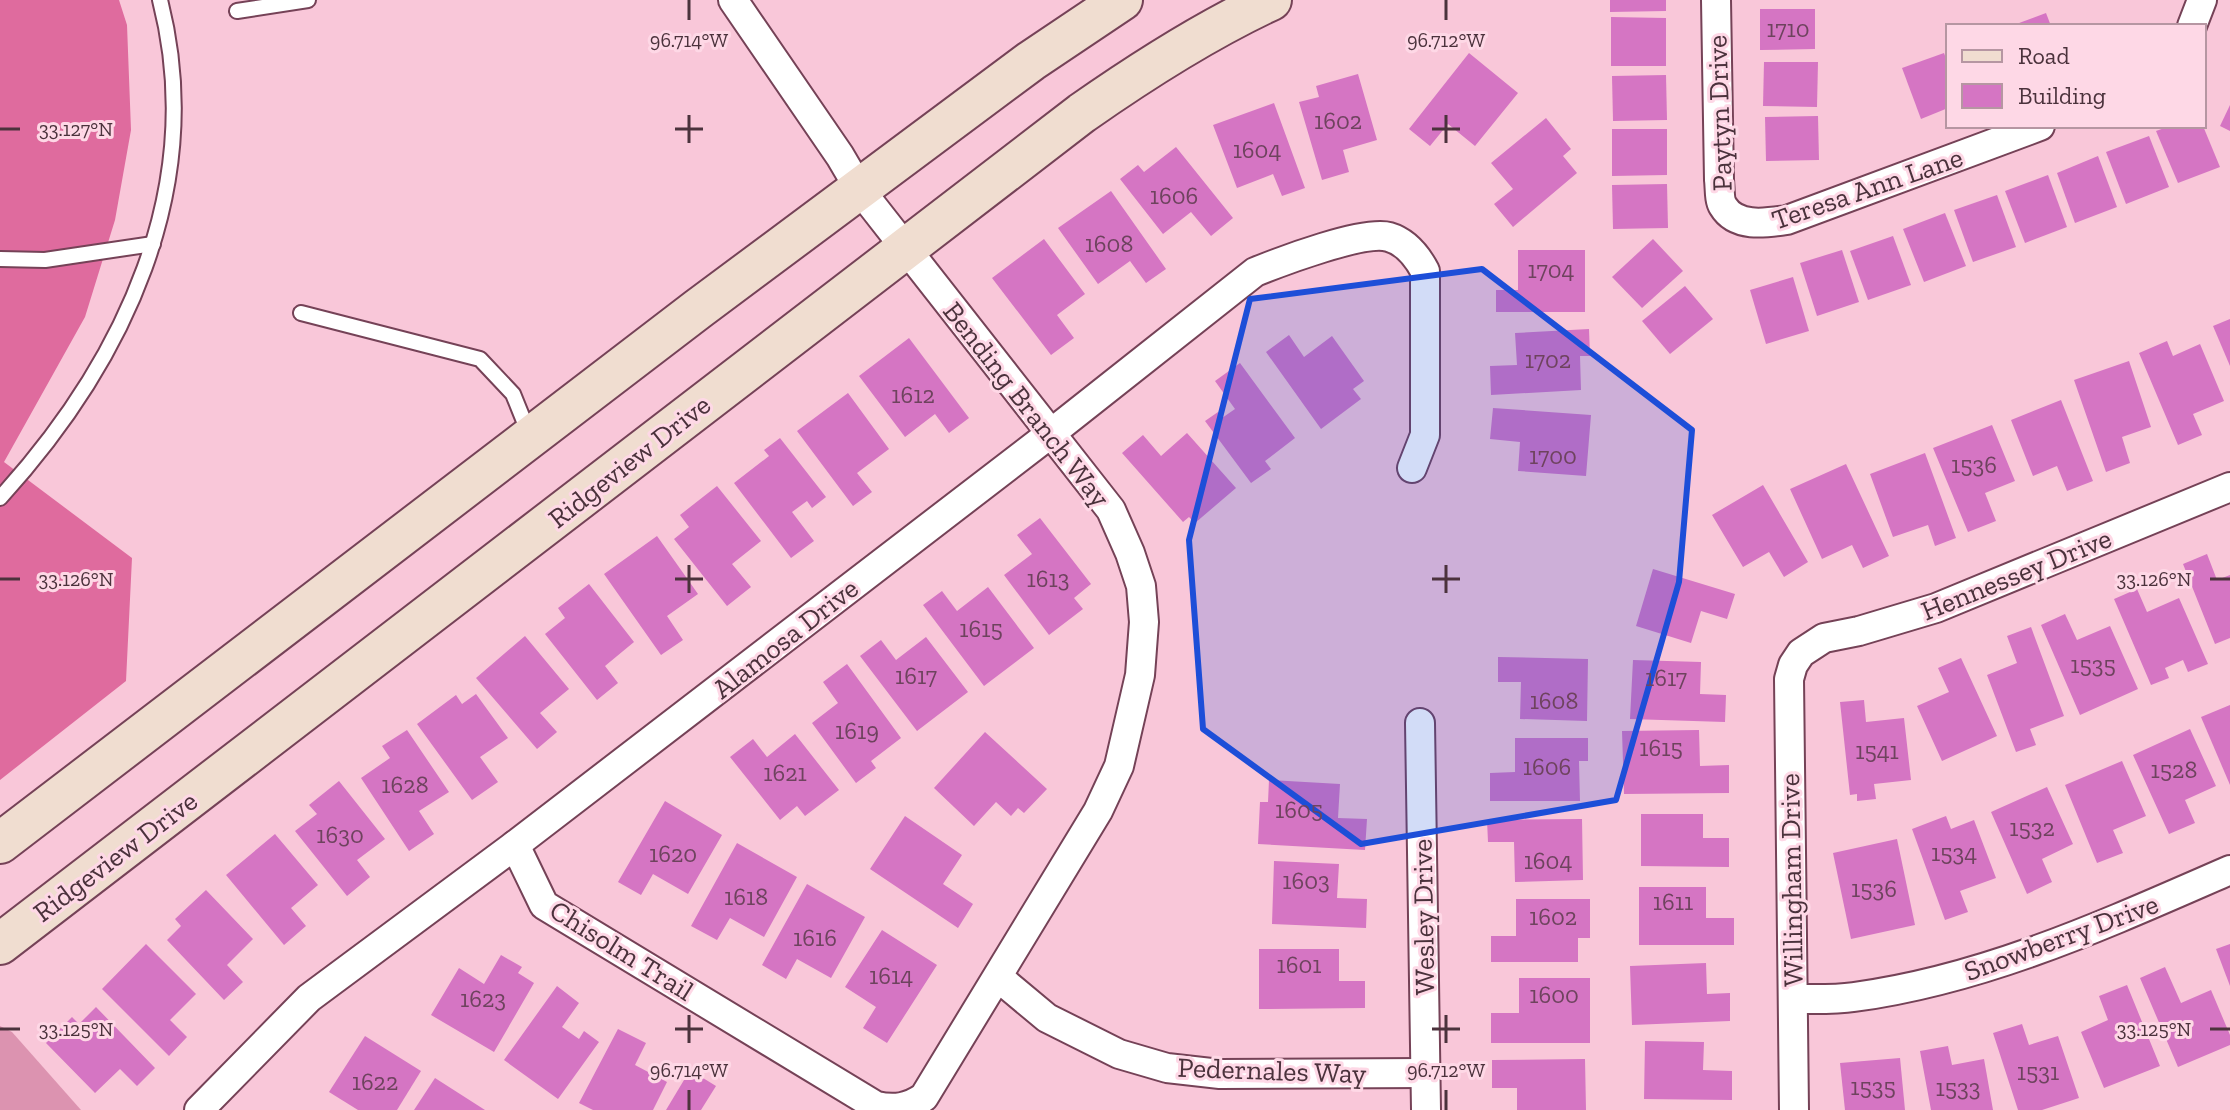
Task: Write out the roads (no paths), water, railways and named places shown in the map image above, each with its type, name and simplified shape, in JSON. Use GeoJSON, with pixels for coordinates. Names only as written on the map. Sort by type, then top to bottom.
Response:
{"type":"FeatureCollection","features":[{"type":"Feature","properties":{"kind":"main road"},"geometry":{"type":"LineString","coordinates":[[0,843],[530,437],[1031,61],[1122,0]]}},
{"type":"Feature","properties":{"kind":"main road","name":"Ridgeview Drive"},"geometry":{"type":"LineString","coordinates":[[0,944],[1082,113],[1138,74],[1271,0]]}},
{"type":"Feature","properties":{"kind":"street","name":"Bending Branch Way"},"geometry":{"type":"LineString","coordinates":[[733,0],[860,190],[1111,510],[1141,586],[1144,622],[1140,675],[1119,766],[1098,811],[999,978]]}},
{"type":"Feature","properties":{"kind":"street","name":"Paytyn Drive"},"geometry":{"type":"LineString","coordinates":[[1716,0],[1719,180],[1722,205],[1738,219]]}},
{"type":"Feature","properties":{"kind":"street"},"geometry":{"type":"LineString","coordinates":[[2193,24],[2202,0]]}},
{"type":"Feature","properties":{"kind":"street","name":"Teresa Ann Lane"},"geometry":{"type":"LineString","coordinates":[[1738,219],[1759,224],[1787,220],[2035,128]]}},
{"type":"Feature","properties":{"kind":"street","name":"Alamosa Drive"},"geometry":{"type":"LineString","coordinates":[[211,1106],[309,998],[515,845],[1050,434],[1255,272],[1375,235],[1406,245],[1417,257],[1425,271],[1425,435],[1412,468]]}},
{"type":"Feature","properties":{"kind":"street","name":"Hennessey Drive"},"geometry":{"type":"LineString","coordinates":[[1801,653],[1824,638],[1936,608],[2230,487]]}},
{"type":"Feature","properties":{"kind":"street","name":"Willingham Drive"},"geometry":{"type":"LineString","coordinates":[[1794,1110],[1789,679],[1801,653]]}},
{"type":"Feature","properties":{"kind":"street","name":"Wesley Drive"},"geometry":{"type":"LineString","coordinates":[[1420,723],[1426,1110]]}},
{"type":"Feature","properties":{"kind":"street","name":"Chisolm Trail"},"geometry":{"type":"LineString","coordinates":[[515,845],[544,905],[876,1106],[901,1109],[924,1097],[999,978]]}},
{"type":"Feature","properties":{"kind":"street","name":"Snowberry Drive"},"geometry":{"type":"LineString","coordinates":[[1793,999],[1851,998],[1917,987],[2024,957],[2230,870]]}},
{"type":"Feature","properties":{"kind":"street","name":"Pedernales Way"},"geometry":{"type":"LineString","coordinates":[[999,978],[1047,1018],[1119,1054],[1167,1068],[1220,1074],[1426,1073]]}},
{"type":"Feature","properties":{"kind":"lane"},"geometry":{"type":"LineString","coordinates":[[0,498],[38,457],[86,385],[116,335],[146,271],[163,210],[172,145],[172,83],[160,0]]}},
{"type":"Feature","properties":{"kind":"lane"},"geometry":{"type":"LineString","coordinates":[[237,11],[308,0]]}},
{"type":"Feature","properties":{"kind":"lane"},"geometry":{"type":"LineString","coordinates":[[0,259],[45,260],[153,244]]}},
{"type":"Feature","properties":{"kind":"lane"},"geometry":{"type":"LineString","coordinates":[[301,313],[480,359],[513,394],[530,437]]}}]}
